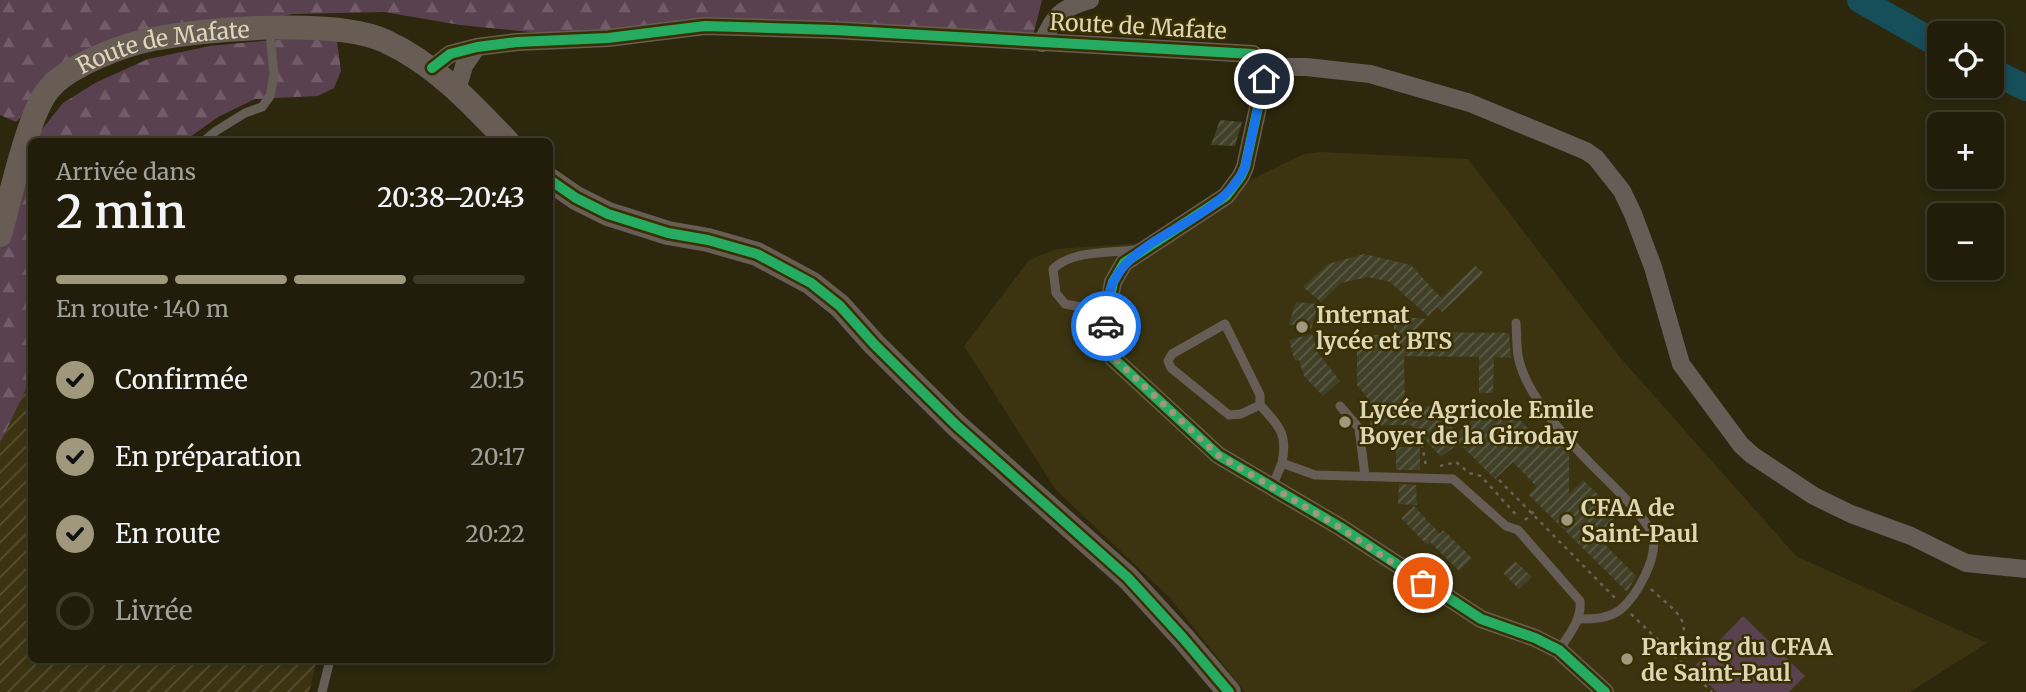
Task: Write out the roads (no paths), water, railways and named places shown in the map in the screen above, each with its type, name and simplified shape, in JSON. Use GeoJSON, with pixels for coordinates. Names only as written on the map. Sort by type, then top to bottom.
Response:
{"type":"FeatureCollection","features":[{"type":"Feature","properties":{"kind":"main road","name":"Route de Mafate"},"geometry":{"type":"LineString","coordinates":[[29,138],[43,96],[60,78],[107,54],[152,39],[270,29],[324,28],[363,33],[385,41],[432,68],[504,138]]}},
{"type":"Feature","properties":{"kind":"main road","name":"Route de Mafate"},"geometry":{"type":"LineString","coordinates":[[0,235],[28,142]]}},
{"type":"Feature","properties":{"kind":"main road"},"geometry":{"type":"LineString","coordinates":[[553,182],[576,198],[608,214],[668,233],[708,240],[757,254],[811,283],[840,306],[874,344],[956,425],[1128,578],[1229,692]]}},
{"type":"Feature","properties":{"kind":"street"},"geometry":{"type":"LineString","coordinates":[[1042,43],[1053,18],[1065,8],[1090,0]]}},
{"type":"Feature","properties":{"kind":"street","name":"Route de Mafate"},"geometry":{"type":"LineString","coordinates":[[432,68],[450,54],[477,47],[517,42],[608,38],[705,26],[835,30],[1246,52],[1259,59],[1263,66]]}},
{"type":"Feature","properties":{"kind":"street"},"geometry":{"type":"LineString","coordinates":[[457,90],[464,66],[477,47]]}},
{"type":"Feature","properties":{"kind":"street"},"geometry":{"type":"LineString","coordinates":[[1605,692],[1559,650],[1535,638],[1481,619],[1339,527],[1218,455],[1114,358],[1107,340],[1107,312],[1113,282],[1124,263],[1226,196],[1241,176],[1262,89],[1263,66],[1306,66],[1370,74],[1470,103],[1586,151],[1596,158],[1622,191],[1633,214],[1644,240],[1676,351],[1685,372],[1741,445],[1804,490],[1851,514],[1911,536],[1966,563],[2026,569]]}},
{"type":"Feature","properties":{"kind":"lane"},"geometry":{"type":"LineString","coordinates":[[208,138],[245,113],[262,107],[270,96],[274,75],[270,29]]}},
{"type":"Feature","properties":{"kind":"lane"},"geometry":{"type":"LineString","coordinates":[[1107,312],[1065,304],[1056,293],[1053,269],[1063,260],[1075,257],[1144,249]]}},
{"type":"Feature","properties":{"kind":"lane"},"geometry":{"type":"LineString","coordinates":[[1517,323],[1518,360],[1541,402],[1563,435],[1628,500],[1653,535],[1651,558],[1643,582],[1620,610],[1601,619],[1579,619]]}},
{"type":"Feature","properties":{"kind":"lane"},"geometry":{"type":"LineString","coordinates":[[1260,405],[1241,414],[1229,415],[1171,368],[1168,361],[1172,354],[1224,324],[1260,395],[1260,405],[1278,424],[1286,445],[1272,487]]}},
{"type":"Feature","properties":{"kind":"lane"},"geometry":{"type":"LineString","coordinates":[[1340,406],[1360,428],[1365,476]]}},
{"type":"Feature","properties":{"kind":"lane"},"geometry":{"type":"LineString","coordinates":[[1282,463],[1315,475],[1453,479],[1506,526],[1518,530],[1580,601],[1579,619],[1559,650]]}},
{"type":"Feature","properties":{"kind":"lane"},"geometry":{"type":"LineString","coordinates":[[322,692],[329,663]]}},
{"type":"Feature","properties":{"kind":"waterway"},"geometry":{"type":"LineString","coordinates":[[1860,0],[1927,38]]}},
{"type":"Feature","properties":{"kind":"waterway"},"geometry":{"type":"LineString","coordinates":[[2004,77],[2026,88]]}},
{"type":"Feature","properties":{"kind":"place","name":"Internat lycée et BTS"},"geometry":{"type":"Point","coordinates":[1302,327]}},
{"type":"Feature","properties":{"kind":"place","name":"Lycée Agricole Emile Boyer de la Giroday"},"geometry":{"type":"Point","coordinates":[1345,422]}},
{"type":"Feature","properties":{"kind":"place","name":"CFAA de Saint-Paul"},"geometry":{"type":"Point","coordinates":[1567,520]}},
{"type":"Feature","properties":{"kind":"place","name":"Parking du CFAA de Saint-Paul"},"geometry":{"type":"Point","coordinates":[1627,659]}}]}
